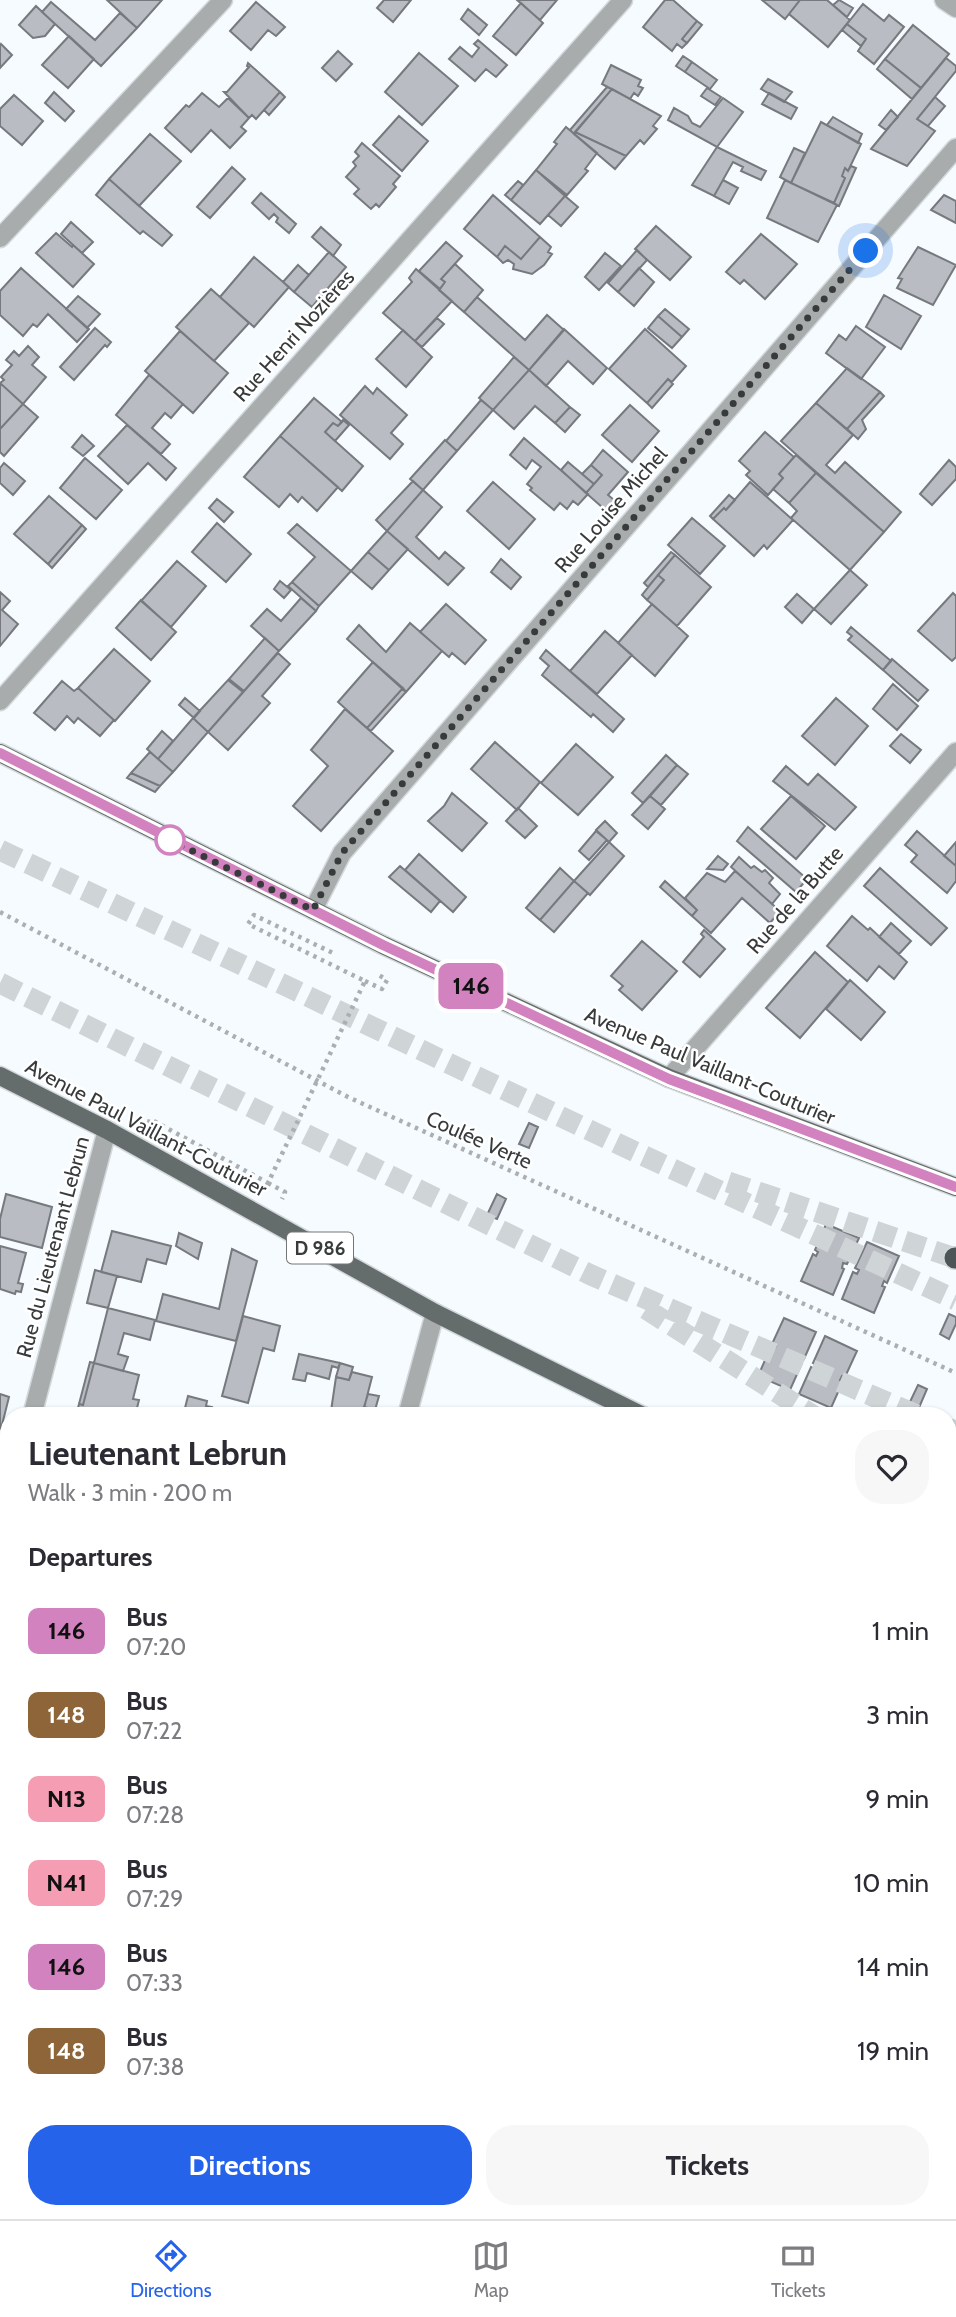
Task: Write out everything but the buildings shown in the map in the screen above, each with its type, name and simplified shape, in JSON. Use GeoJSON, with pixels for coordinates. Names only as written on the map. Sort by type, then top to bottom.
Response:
{"type":"FeatureCollection","features":[{"type":"Feature","properties":{"kind":"main road","name":"Avenue Paul Vaillant-Couturier"},"geometry":{"type":"LineString","coordinates":[[0,753],[383,945],[669,1079],[956,1187]]}},
{"type":"Feature","properties":{"kind":"main road","name":"Avenue Paul Vaillant-Couturier"},"geometry":{"type":"LineString","coordinates":[[0,1076],[107,1130],[435,1313],[624,1407]]}},
{"type":"Feature","properties":{"kind":"street"},"geometry":{"type":"LineString","coordinates":[[0,238],[223,0]]}},
{"type":"Feature","properties":{"kind":"street","name":"Rue Henri Nozières"},"geometry":{"type":"LineString","coordinates":[[0,702],[623,0]]}},
{"type":"Feature","properties":{"kind":"street"},"geometry":{"type":"LineString","coordinates":[[944,0],[956,8]]}},
{"type":"Feature","properties":{"kind":"street","name":"Rue Louise Michel"},"geometry":{"type":"LineString","coordinates":[[313,910],[342,853],[956,148]]}},
{"type":"Feature","properties":{"kind":"street","name":"Rue de la Butte"},"geometry":{"type":"LineString","coordinates":[[669,1079],[956,752]]}},
{"type":"Feature","properties":{"kind":"street","name":"Rue du Lieutenant Lebrun"},"geometry":{"type":"LineString","coordinates":[[34,1407],[107,1130]]}},
{"type":"Feature","properties":{"kind":"street"},"geometry":{"type":"LineString","coordinates":[[409,1407],[435,1313]]}},
{"type":"Feature","properties":{"kind":"path","name":"Coulée Verte"},"geometry":{"type":"LineString","coordinates":[[0,912],[360,1103],[956,1373]]}},
{"type":"Feature","properties":{"kind":"path"},"geometry":{"type":"LineString","coordinates":[[346,959],[254,915],[248,924],[382,989],[387,980],[370,971],[383,945]]}},
{"type":"Feature","properties":{"kind":"path"},"geometry":{"type":"LineString","coordinates":[[146,1128],[150,1119],[268,1184],[365,981]]}},
{"type":"Feature","properties":{"kind":"tunnel"},"geometry":{"type":"LineString","coordinates":[[0,850],[627,1148],[956,1300]]}},
{"type":"Feature","properties":{"kind":"tunnel"},"geometry":{"type":"LineString","coordinates":[[0,983],[591,1275],[898,1407]]}},
{"type":"Feature","properties":{"kind":"tunnel"},"geometry":{"type":"LineString","coordinates":[[728,1182],[955,1258]]}},
{"type":"Feature","properties":{"kind":"tunnel"},"geometry":{"type":"LineString","coordinates":[[646,1309],[800,1407]]}},
{"type":"Feature","properties":{"kind":"bus line","name":"146"},"geometry":{"type":"LineString","coordinates":[[0,753],[383,945],[669,1079],[956,1187]]}},
{"type":"Feature","properties":{"kind":"route"},"geometry":{"type":"LineString","coordinates":[[170,840],[313,910],[342,853],[866,251]]}}]}
